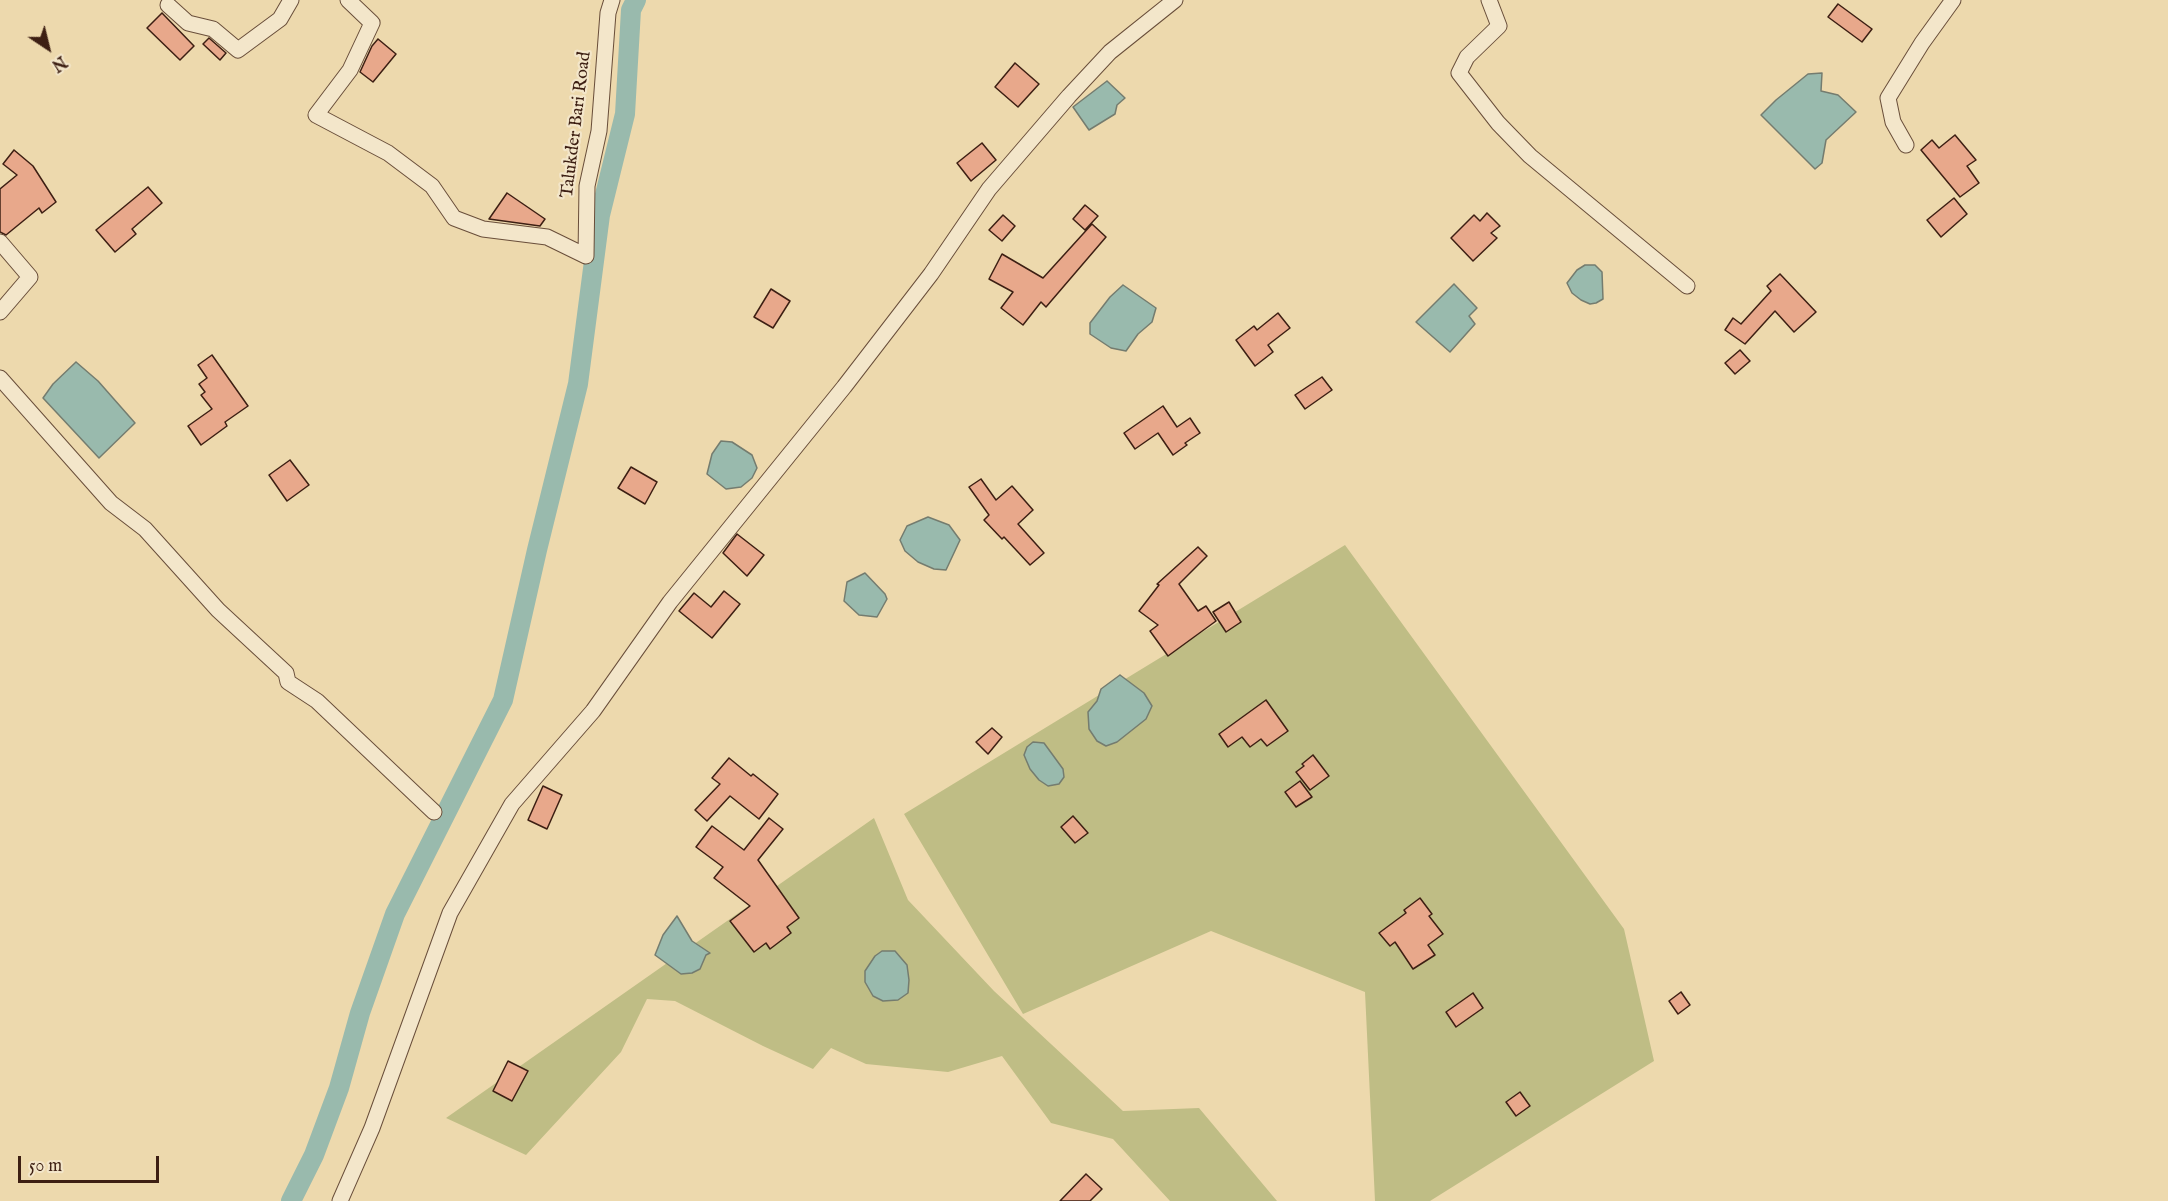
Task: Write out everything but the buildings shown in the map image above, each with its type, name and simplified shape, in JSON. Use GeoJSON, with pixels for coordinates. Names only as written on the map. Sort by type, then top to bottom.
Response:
{"type":"FeatureCollection","features":[{"type":"Feature","properties":{"kind":"street"},"geometry":{"type":"LineString","coordinates":[[168,5],[188,23],[213,29],[238,50],[280,19],[291,0]]}},
{"type":"Feature","properties":{"kind":"street","name":"Talukder Bari Road"},"geometry":{"type":"LineString","coordinates":[[348,0],[372,23],[350,70],[316,115],[388,153],[432,186],[454,218],[483,230],[547,237],[586,256],[587,186],[599,131],[608,14],[612,0]]}},
{"type":"Feature","properties":{"kind":"street"},"geometry":{"type":"LineString","coordinates":[[340,1201],[372,1128],[450,913],[512,804],[593,711],[670,602],[851,378],[931,274],[989,189],[1110,52],[1175,0]]}},
{"type":"Feature","properties":{"kind":"street"},"geometry":{"type":"LineString","coordinates":[[1489,0],[1499,26],[1467,57],[1459,73],[1498,123],[1530,156],[1687,286]]}},
{"type":"Feature","properties":{"kind":"street"},"geometry":{"type":"LineString","coordinates":[[1906,145],[1893,122],[1888,98],[1922,43],[1953,0]]}},
{"type":"Feature","properties":{"kind":"street"},"geometry":{"type":"LineString","coordinates":[[0,242],[30,278],[0,312]]}},
{"type":"Feature","properties":{"kind":"street"},"geometry":{"type":"LineString","coordinates":[[0,378],[111,503],[145,529],[218,610],[286,673],[288,682],[317,701],[434,812]]}},
{"type":"Feature","properties":{"kind":"shaded area"},"geometry":{"type":"Polygon","coordinates":[[[1822,73],[1821,91],[1838,95],[1856,112],[1826,140],[1822,163],[1815,169],[1761,115],[1808,74],[1822,73]]]}},
{"type":"Feature","properties":{"kind":"shaded area"},"geometry":{"type":"Polygon","coordinates":[[[1107,81],[1125,98],[1117,105],[1115,114],[1089,130],[1073,107],[1107,81]]]}},
{"type":"Feature","properties":{"kind":"shaded area"},"geometry":{"type":"Polygon","coordinates":[[[1585,265],[1595,265],[1602,272],[1603,299],[1596,303],[1590,304],[1581,300],[1572,293],[1567,283],[1577,270],[1585,265]]]}},
{"type":"Feature","properties":{"kind":"shaded area"},"geometry":{"type":"Polygon","coordinates":[[[1454,284],[1477,308],[1469,316],[1475,324],[1450,352],[1416,322],[1454,284]]]}},
{"type":"Feature","properties":{"kind":"shaded area"},"geometry":{"type":"Polygon","coordinates":[[[1123,285],[1156,308],[1152,322],[1138,334],[1126,351],[1111,348],[1090,334],[1090,323],[1110,297],[1123,285]]]}},
{"type":"Feature","properties":{"kind":"shaded area"},"geometry":{"type":"Polygon","coordinates":[[[76,362],[98,381],[135,423],[99,458],[43,398],[53,384],[76,362]]]}},
{"type":"Feature","properties":{"kind":"shaded area"},"geometry":{"type":"Polygon","coordinates":[[[721,441],[732,442],[752,455],[757,468],[752,478],[741,487],[726,489],[707,474],[712,454],[721,441]]]}},
{"type":"Feature","properties":{"kind":"shaded area"},"geometry":{"type":"Polygon","coordinates":[[[928,517],[949,525],[960,540],[946,570],[934,569],[918,562],[905,551],[900,540],[907,526],[928,517]]]}},
{"type":"Feature","properties":{"kind":"shaded area"},"geometry":{"type":"Polygon","coordinates":[[[1345,545],[1624,929],[1654,1061],[1430,1201],[1375,1201],[1365,992],[1211,931],[1023,1014],[904,814],[1345,545]]]}},
{"type":"Feature","properties":{"kind":"shaded area"},"geometry":{"type":"Polygon","coordinates":[[[865,573],[887,599],[877,617],[859,615],[844,601],[847,582],[865,573]]]}},
{"type":"Feature","properties":{"kind":"shaded area"},"geometry":{"type":"Polygon","coordinates":[[[1120,675],[1144,693],[1152,706],[1146,719],[1117,742],[1106,746],[1097,741],[1089,729],[1088,712],[1097,701],[1101,689],[1120,675]]]}},
{"type":"Feature","properties":{"kind":"shaded area"},"geometry":{"type":"Polygon","coordinates":[[[1033,742],[1044,743],[1063,769],[1064,777],[1059,784],[1048,786],[1039,780],[1030,769],[1024,755],[1027,747],[1033,742]]]}},
{"type":"Feature","properties":{"kind":"shaded area"},"geometry":{"type":"Polygon","coordinates":[[[874,818],[908,900],[994,991],[1123,1111],[1199,1108],[1277,1201],[1170,1201],[1113,1139],[1051,1123],[1002,1056],[948,1072],[866,1064],[831,1048],[813,1069],[675,1001],[647,999],[621,1052],[526,1155],[446,1118],[874,818]]]}},
{"type":"Feature","properties":{"kind":"shaded area"},"geometry":{"type":"Polygon","coordinates":[[[677,916],[692,941],[710,953],[706,955],[700,969],[692,973],[681,974],[655,955],[663,935],[677,916]]]}},
{"type":"Feature","properties":{"kind":"shaded area"},"geometry":{"type":"Polygon","coordinates":[[[882,951],[895,951],[907,965],[908,993],[898,1000],[883,1001],[873,996],[865,982],[865,971],[875,956],[882,951]]]}},
{"type":"Feature","properties":{"kind":"waterway"},"geometry":{"type":"LineString","coordinates":[[291,1201],[314,1155],[339,1088],[360,1013],[395,914],[503,700],[578,384],[600,215],[625,114],[631,10],[636,0]]}}]}
